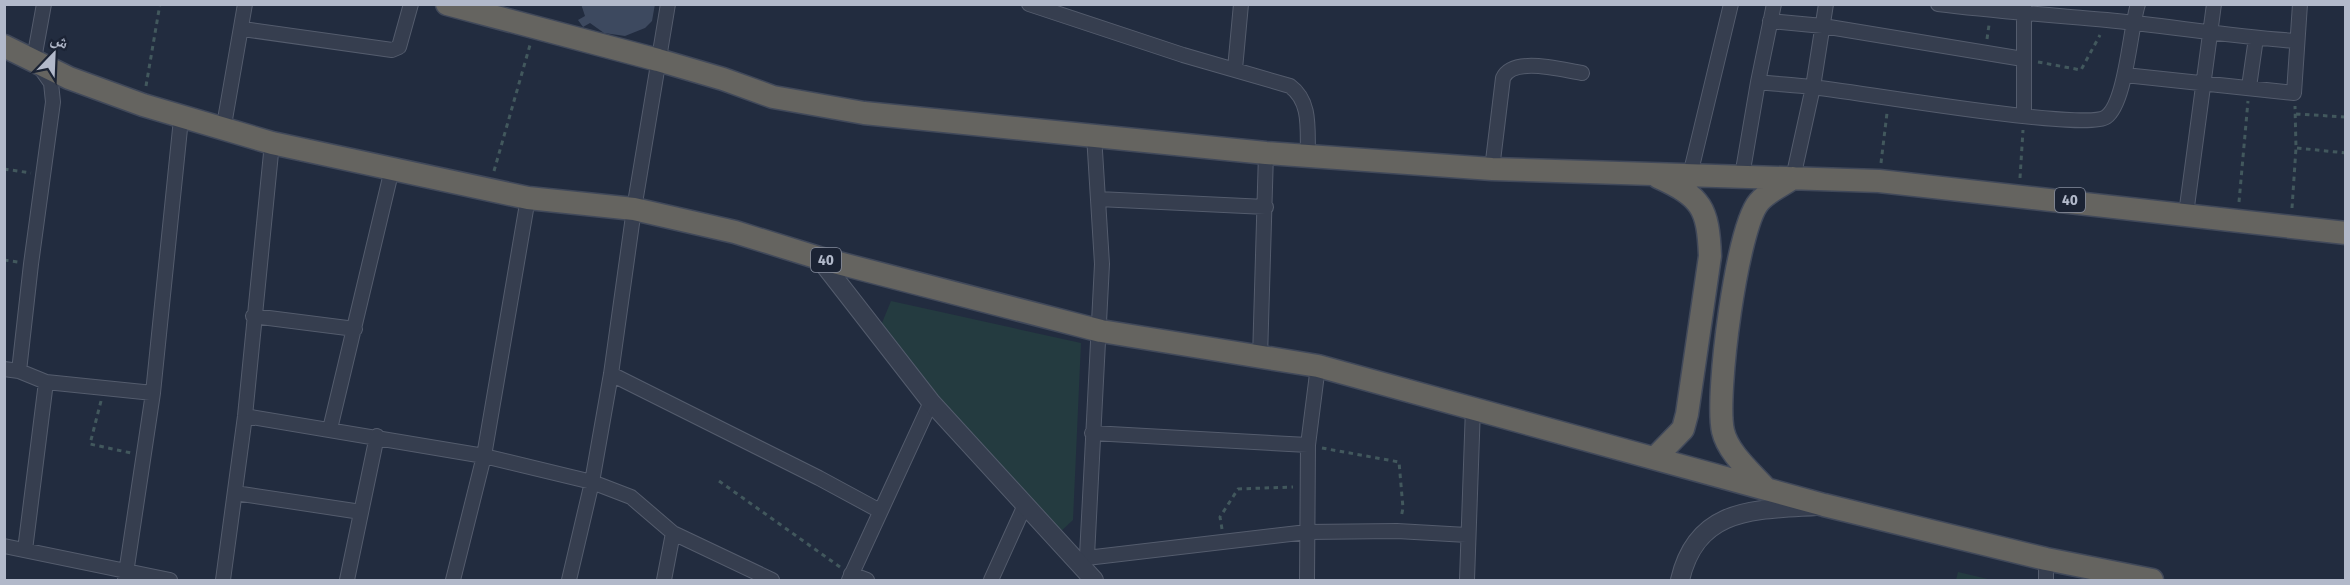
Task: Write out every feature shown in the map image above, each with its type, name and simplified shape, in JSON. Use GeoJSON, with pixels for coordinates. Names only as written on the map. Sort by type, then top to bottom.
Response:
{"type":"FeatureCollection","features":[{"type":"Feature","properties":{"kind":"highway"},"geometry":{"type":"LineString","coordinates":[[459,6],[723,79],[773,98],[864,113],[1308,157],[1492,169],[1793,178]]}},
{"type":"Feature","properties":{"kind":"highway","name":"40"},"geometry":{"type":"LineString","coordinates":[[4,46],[69,78],[181,119],[223,131],[528,198],[634,209],[735,232],[819,258],[1101,331],[1318,366],[1473,407],[1544,430],[1824,505],[2046,570],[2152,580]]}},
{"type":"Feature","properties":{"kind":"highway"},"geometry":{"type":"LineString","coordinates":[[1647,172],[1684,189],[1703,209],[1709,232],[1710,256],[1683,429],[1655,458]]}},
{"type":"Feature","properties":{"kind":"highway","name":"40"},"geometry":{"type":"LineString","coordinates":[[1793,178],[1879,181],[2346,233]]}},
{"type":"Feature","properties":{"kind":"highway"},"geometry":{"type":"LineString","coordinates":[[1766,489],[1734,453],[1723,431],[1722,383],[1746,230],[1759,202],[1793,178]]}},
{"type":"Feature","properties":{"kind":"street"},"geometry":{"type":"LineString","coordinates":[[19,371],[53,92],[51,83],[34,59],[44,4]]}},
{"type":"Feature","properties":{"kind":"street"},"geometry":{"type":"LineString","coordinates":[[223,131],[243,29],[245,4]]}},
{"type":"Feature","properties":{"kind":"street"},"geometry":{"type":"LineString","coordinates":[[243,29],[392,50],[399,46],[411,4]]}},
{"type":"Feature","properties":{"kind":"street"},"geometry":{"type":"LineString","coordinates":[[569,580],[592,482],[611,374],[634,209],[668,4]]}},
{"type":"Feature","properties":{"kind":"street"},"geometry":{"type":"LineString","coordinates":[[1235,69],[1241,4]]}},
{"type":"Feature","properties":{"kind":"street"},"geometry":{"type":"LineString","coordinates":[[1690,175],[1731,4]]}},
{"type":"Feature","properties":{"kind":"street"},"geometry":{"type":"LineString","coordinates":[[1742,176],[1774,4]]}},
{"type":"Feature","properties":{"kind":"street"},"geometry":{"type":"LineString","coordinates":[[1793,178],[1813,87],[1826,4]]}},
{"type":"Feature","properties":{"kind":"street"},"geometry":{"type":"LineString","coordinates":[[1938,4],[1990,10],[2024,10],[2210,34],[2297,41]]}},
{"type":"Feature","properties":{"kind":"street"},"geometry":{"type":"LineString","coordinates":[[1758,82],[1813,87],[2024,116],[2099,120],[2106,117],[2114,106],[2125,75],[2132,24],[2138,4]]}},
{"type":"Feature","properties":{"kind":"street"},"geometry":{"type":"LineString","coordinates":[[2186,214],[2214,4]]}},
{"type":"Feature","properties":{"kind":"street"},"geometry":{"type":"LineString","coordinates":[[2125,75],[2294,93],[2300,4]]}},
{"type":"Feature","properties":{"kind":"street"},"geometry":{"type":"LineString","coordinates":[[1035,5],[1183,56],[1290,86],[1299,93],[1306,111],[1308,157]]}},
{"type":"Feature","properties":{"kind":"street"},"geometry":{"type":"LineString","coordinates":[[2024,10],[2022,59],[2024,116]]}},
{"type":"Feature","properties":{"kind":"street"},"geometry":{"type":"LineString","coordinates":[[1770,21],[1823,26],[2022,59]]}},
{"type":"Feature","properties":{"kind":"street"},"geometry":{"type":"LineString","coordinates":[[2249,87],[2256,38]]}},
{"type":"Feature","properties":{"kind":"street"},"geometry":{"type":"LineString","coordinates":[[1492,169],[1503,78],[1506,72],[1520,65],[1582,73]]}},
{"type":"Feature","properties":{"kind":"street"},"geometry":{"type":"LineString","coordinates":[[126,576],[153,393],[181,119]]}},
{"type":"Feature","properties":{"kind":"street"},"geometry":{"type":"LineString","coordinates":[[1081,558],[1101,331],[1102,264],[1094,135]]}},
{"type":"Feature","properties":{"kind":"street"},"geometry":{"type":"LineString","coordinates":[[222,580],[245,416],[253,316],[272,143]]}},
{"type":"Feature","properties":{"kind":"street"},"geometry":{"type":"LineString","coordinates":[[1260,358],[1266,153]]}},
{"type":"Feature","properties":{"kind":"street"},"geometry":{"type":"LineString","coordinates":[[330,429],[392,169]]}},
{"type":"Feature","properties":{"kind":"street"},"geometry":{"type":"LineString","coordinates":[[453,580],[484,456],[528,198]]}},
{"type":"Feature","properties":{"kind":"street"},"geometry":{"type":"LineString","coordinates":[[1098,199],[1266,207]]}},
{"type":"Feature","properties":{"kind":"street"},"geometry":{"type":"LineString","coordinates":[[819,258],[931,402],[1025,505],[1081,558],[1094,580]]}},
{"type":"Feature","properties":{"kind":"street"},"geometry":{"type":"LineString","coordinates":[[253,316],[355,329]]}},
{"type":"Feature","properties":{"kind":"street"},"geometry":{"type":"LineString","coordinates":[[1307,580],[1308,445],[1318,366]]}},
{"type":"Feature","properties":{"kind":"street"},"geometry":{"type":"LineString","coordinates":[[4,369],[19,371],[46,382],[153,393]]}},
{"type":"Feature","properties":{"kind":"street"},"geometry":{"type":"LineString","coordinates":[[611,374],[819,478],[880,512]]}},
{"type":"Feature","properties":{"kind":"street"},"geometry":{"type":"LineString","coordinates":[[25,550],[46,382]]}},
{"type":"Feature","properties":{"kind":"street"},"geometry":{"type":"LineString","coordinates":[[867,580],[850,578],[931,402]]}},
{"type":"Feature","properties":{"kind":"street"},"geometry":{"type":"LineString","coordinates":[[1467,580],[1473,407]]}},
{"type":"Feature","properties":{"kind":"street"},"geometry":{"type":"LineString","coordinates":[[245,416],[377,436],[484,456],[592,482],[631,497],[673,533],[772,580]]}},
{"type":"Feature","properties":{"kind":"street"},"geometry":{"type":"LineString","coordinates":[[1092,433],[1308,445]]}},
{"type":"Feature","properties":{"kind":"street"},"geometry":{"type":"LineString","coordinates":[[347,580],[377,436]]}},
{"type":"Feature","properties":{"kind":"street"},"geometry":{"type":"LineString","coordinates":[[235,493],[362,512]]}},
{"type":"Feature","properties":{"kind":"street"},"geometry":{"type":"LineString","coordinates":[[992,580],[1025,505]]}},
{"type":"Feature","properties":{"kind":"street"},"geometry":{"type":"LineString","coordinates":[[1680,580],[1685,559],[1706,530],[1715,525],[1744,511],[1824,505]]}},
{"type":"Feature","properties":{"kind":"street"},"geometry":{"type":"LineString","coordinates":[[1081,558],[1307,532],[1397,531],[1467,535]]}},
{"type":"Feature","properties":{"kind":"street"},"geometry":{"type":"LineString","coordinates":[[664,580],[673,533]]}},
{"type":"Feature","properties":{"kind":"street"},"geometry":{"type":"LineString","coordinates":[[4,546],[126,576],[170,580]]}},
{"type":"Feature","properties":{"kind":"path"},"geometry":{"type":"LineString","coordinates":[[143,105],[160,4]]}},
{"type":"Feature","properties":{"kind":"path"},"geometry":{"type":"LineString","coordinates":[[1986,53],[1990,10]]}},
{"type":"Feature","properties":{"kind":"path"},"geometry":{"type":"LineString","coordinates":[[2022,59],[2081,70],[2108,20]]}},
{"type":"Feature","properties":{"kind":"path"},"geometry":{"type":"LineString","coordinates":[[489,189],[535,26]]}},
{"type":"Feature","properties":{"kind":"path"},"geometry":{"type":"LineString","coordinates":[[2238,221],[2249,87]]}},
{"type":"Feature","properties":{"kind":"path"},"geometry":{"type":"LineString","coordinates":[[2291,227],[2296,148],[2294,93]]}},
{"type":"Feature","properties":{"kind":"path"},"geometry":{"type":"LineString","coordinates":[[1879,181],[1888,99]]}},
{"type":"Feature","properties":{"kind":"path"},"geometry":{"type":"LineString","coordinates":[[2296,114],[2346,117]]}},
{"type":"Feature","properties":{"kind":"path"},"geometry":{"type":"LineString","coordinates":[[2019,195],[2024,116]]}},
{"type":"Feature","properties":{"kind":"path"},"geometry":{"type":"LineString","coordinates":[[2296,148],[2346,153]]}},
{"type":"Feature","properties":{"kind":"path"},"geometry":{"type":"LineString","coordinates":[[4,169],[44,175]]}},
{"type":"Feature","properties":{"kind":"path"},"geometry":{"type":"LineString","coordinates":[[104,387],[90,444],[145,456]]}},
{"type":"Feature","properties":{"kind":"path"},"geometry":{"type":"LineString","coordinates":[[1308,445],[1399,462],[1403,508],[1397,531]]}},
{"type":"Feature","properties":{"kind":"path"},"geometry":{"type":"LineString","coordinates":[[719,481],[850,578]]}},
{"type":"Feature","properties":{"kind":"path"},"geometry":{"type":"LineString","coordinates":[[1223,540],[1220,517],[1238,489],[1307,487]]}},
{"type":"Feature","properties":{"kind":"green space"},"geometry":{"type":"Polygon","coordinates":[[[891,301],[1081,343],[1073,520],[1058,534],[877,335],[891,301]]]}},
{"type":"Feature","properties":{"kind":"green space"},"geometry":{"type":"Polygon","coordinates":[[[1958,572],[1992,580],[1956,580],[1958,572]]]}},
{"type":"Feature","properties":{"kind":"building"},"geometry":{"type":"Polygon","coordinates":[[[581,4],[655,4],[652,21],[645,28],[625,36],[604,33],[590,23],[583,27],[578,20],[585,16],[581,4]]]}}]}
